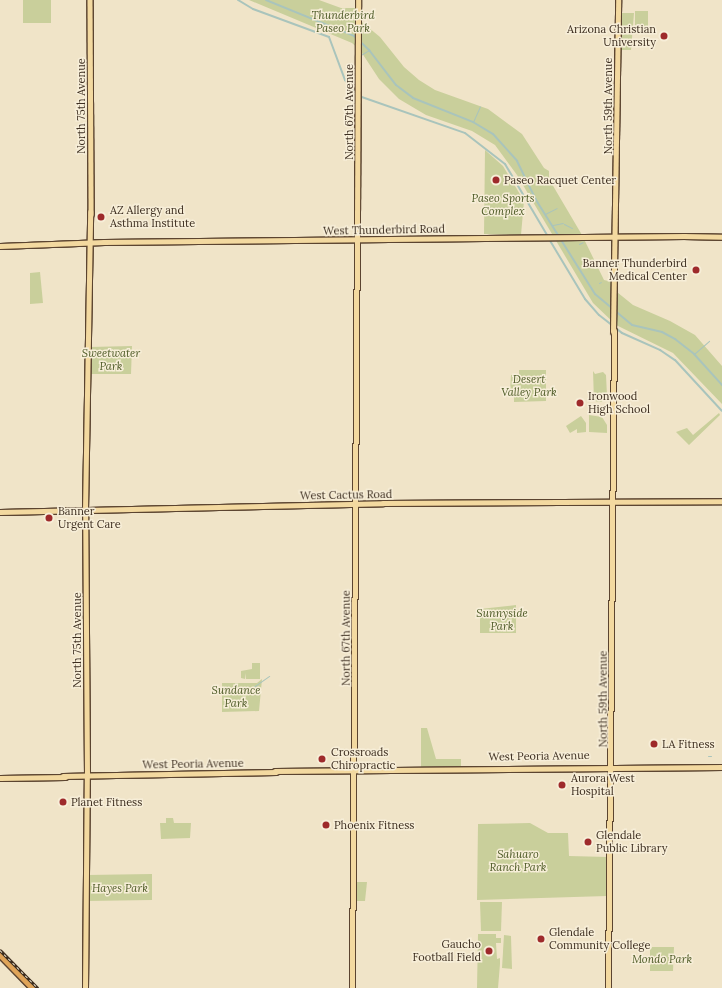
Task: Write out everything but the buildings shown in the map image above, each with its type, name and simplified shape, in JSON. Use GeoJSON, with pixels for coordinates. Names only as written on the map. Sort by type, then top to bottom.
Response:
{"type":"FeatureCollection","features":[{"type":"Feature","properties":{"kind":"highway"},"geometry":{"type":"LineString","coordinates":[[0,954],[29,988]]}},
{"type":"Feature","properties":{"kind":"highway"},"geometry":{"type":"LineString","coordinates":[[0,958],[33,988]]}},
{"type":"Feature","properties":{"kind":"main road","name":"North 75th Avenue"},"geometry":{"type":"LineString","coordinates":[[87,509],[86,478],[90,244],[90,0]]}},
{"type":"Feature","properties":{"kind":"main road","name":"North 67th Avenue"},"geometry":{"type":"LineString","coordinates":[[352,988],[359,0]]}},
{"type":"Feature","properties":{"kind":"main road","name":"North 59th Avenue"},"geometry":{"type":"LineString","coordinates":[[608,988],[610,832],[612,795],[610,766],[617,0]]}},
{"type":"Feature","properties":{"kind":"main road"},"geometry":{"type":"LineString","coordinates":[[667,237],[679,235]]}},
{"type":"Feature","properties":{"kind":"main road","name":"West Thunderbird Road"},"geometry":{"type":"LineString","coordinates":[[653,236],[722,237]]}},
{"type":"Feature","properties":{"kind":"main road","name":"West Thunderbird Road"},"geometry":{"type":"LineString","coordinates":[[0,246],[357,239],[685,236]]}},
{"type":"Feature","properties":{"kind":"main road","name":"North 75th Avenue"},"geometry":{"type":"LineString","coordinates":[[85,988],[86,529],[88,486],[86,478]]}},
{"type":"Feature","properties":{"kind":"main road","name":"West Cactus Road"},"geometry":{"type":"LineString","coordinates":[[0,512],[355,503],[612,500],[722,501]]}},
{"type":"Feature","properties":{"kind":"main road"},"geometry":{"type":"LineString","coordinates":[[512,768],[526,766]]}},
{"type":"Feature","properties":{"kind":"main road","name":"West Peoria Avenue"},"geometry":{"type":"LineString","coordinates":[[477,768],[526,766],[722,766]]}},
{"type":"Feature","properties":{"kind":"main road","name":"West Peoria Avenue"},"geometry":{"type":"LineString","coordinates":[[275,771],[585,766]]}},
{"type":"Feature","properties":{"kind":"main road","name":"North 59th Avenue"},"geometry":{"type":"LineString","coordinates":[[610,766],[608,785],[610,832]]}},
{"type":"Feature","properties":{"kind":"main road"},"geometry":{"type":"LineString","coordinates":[[287,772],[298,770]]}},
{"type":"Feature","properties":{"kind":"main road","name":"West Peoria Avenue"},"geometry":{"type":"LineString","coordinates":[[0,778],[298,770],[354,770]]}},
{"type":"Feature","properties":{"kind":"main road"},"geometry":{"type":"LineString","coordinates":[[608,785],[612,795]]}},
{"type":"Feature","properties":{"kind":"green space"},"geometry":{"type":"Polygon","coordinates":[[[23,0],[51,0],[51,23],[23,23],[23,0]]]}},
{"type":"Feature","properties":{"kind":"green space","name":"Thunderbird Paseo Park"},"geometry":{"type":"Polygon","coordinates":[[[249,0],[319,0],[341,8],[357,8],[357,18],[380,37],[404,67],[419,80],[435,90],[488,109],[522,134],[544,168],[549,171],[549,179],[582,235],[604,280],[612,282],[612,288],[633,305],[670,321],[695,335],[722,366],[722,404],[673,353],[616,325],[593,303],[517,175],[495,145],[472,131],[426,115],[399,99],[379,79],[360,50],[352,43],[249,0]]]}},
{"type":"Feature","properties":{"kind":"green space"},"geometry":{"type":"Polygon","coordinates":[[[635,11],[648,11],[648,33],[635,33],[635,11]]]}},
{"type":"Feature","properties":{"kind":"green space"},"geometry":{"type":"Polygon","coordinates":[[[620,13],[634,13],[631,50],[620,50],[620,13]]]}},
{"type":"Feature","properties":{"kind":"green space","name":"Paseo Sports Complex"},"geometry":{"type":"Polygon","coordinates":[[[485,150],[503,166],[524,201],[521,235],[484,234],[485,150]]]}},
{"type":"Feature","properties":{"kind":"green space"},"geometry":{"type":"Polygon","coordinates":[[[40,272],[43,303],[30,304],[30,273],[40,272]]]}},
{"type":"Feature","properties":{"kind":"green space","name":"Sweetwater Park"},"geometry":{"type":"Polygon","coordinates":[[[132,346],[131,374],[90,374],[90,347],[132,346]]]}},
{"type":"Feature","properties":{"kind":"green space","name":"Desert Valley Park"},"geometry":{"type":"Polygon","coordinates":[[[519,370],[546,370],[546,401],[514,402],[514,392],[510,392],[511,375],[519,375],[519,370]]]}},
{"type":"Feature","properties":{"kind":"green space"},"geometry":{"type":"Polygon","coordinates":[[[593,371],[595,374],[603,372],[606,375],[607,396],[610,394],[608,401],[608,396],[607,399],[601,402],[594,401],[593,371]]]}},
{"type":"Feature","properties":{"kind":"green space"},"geometry":{"type":"Polygon","coordinates":[[[719,413],[720,415],[689,445],[676,432],[687,428],[693,435],[719,413]]]}},
{"type":"Feature","properties":{"kind":"green space"},"geometry":{"type":"Polygon","coordinates":[[[589,415],[602,417],[607,425],[607,433],[589,432],[589,415]]]}},
{"type":"Feature","properties":{"kind":"green space"},"geometry":{"type":"Polygon","coordinates":[[[581,416],[586,423],[586,432],[577,433],[577,429],[570,433],[566,426],[581,416]]]}},
{"type":"Feature","properties":{"kind":"green space","name":"Sunnyside Park"},"geometry":{"type":"Polygon","coordinates":[[[516,605],[516,633],[480,633],[480,609],[516,605]]]}},
{"type":"Feature","properties":{"kind":"green space"},"geometry":{"type":"Polygon","coordinates":[[[252,663],[260,663],[260,679],[246,679],[246,673],[245,679],[241,678],[241,671],[252,669],[252,663]]]}},
{"type":"Feature","properties":{"kind":"green space","name":"Sundance Park"},"geometry":{"type":"Polygon","coordinates":[[[262,679],[259,711],[222,712],[222,683],[257,683],[262,679]]]}},
{"type":"Feature","properties":{"kind":"green space"},"geometry":{"type":"Polygon","coordinates":[[[421,728],[427,728],[436,759],[461,759],[461,766],[421,767],[421,728]]]}},
{"type":"Feature","properties":{"kind":"green space"},"geometry":{"type":"Polygon","coordinates":[[[166,818],[173,818],[174,823],[191,823],[190,838],[161,839],[160,823],[166,823],[166,818]]]}},
{"type":"Feature","properties":{"kind":"green space","name":"Sahuaro Ranch Park"},"geometry":{"type":"Polygon","coordinates":[[[530,823],[548,833],[568,833],[569,856],[608,857],[607,896],[477,900],[478,824],[530,823]]]}},
{"type":"Feature","properties":{"kind":"green space","name":"Hayes Park"},"geometry":{"type":"Polygon","coordinates":[[[152,874],[152,900],[87,901],[87,875],[152,874]]]}},
{"type":"Feature","properties":{"kind":"green space"},"geometry":{"type":"Polygon","coordinates":[[[355,882],[367,882],[365,901],[355,901],[355,882]]]}},
{"type":"Feature","properties":{"kind":"green space"},"geometry":{"type":"Polygon","coordinates":[[[480,902],[502,902],[501,931],[481,931],[480,902]]]}},
{"type":"Feature","properties":{"kind":"green space"},"geometry":{"type":"Polygon","coordinates":[[[478,934],[496,934],[496,938],[501,938],[501,943],[496,943],[497,959],[500,958],[498,988],[477,988],[478,934]]]}},
{"type":"Feature","properties":{"kind":"green space"},"geometry":{"type":"Polygon","coordinates":[[[504,935],[511,936],[512,969],[502,968],[504,935]]]}},
{"type":"Feature","properties":{"kind":"green space","name":"Mondo Park"},"geometry":{"type":"Polygon","coordinates":[[[650,947],[674,947],[673,971],[650,971],[650,947]]]}},
{"type":"Feature","properties":{"kind":"waterway"},"geometry":{"type":"LineString","coordinates":[[238,0],[253,9],[329,37],[345,80],[356,95],[465,133],[505,164],[547,235]]}},
{"type":"Feature","properties":{"kind":"waterway"},"geometry":{"type":"LineString","coordinates":[[266,0],[354,36],[369,50],[396,85],[413,98],[473,122],[493,134],[517,161],[536,200],[595,294],[632,325],[662,332],[675,339],[694,354],[722,385]]}},
{"type":"Feature","properties":{"kind":"waterway"},"geometry":{"type":"LineString","coordinates":[[359,56],[369,50]]}},
{"type":"Feature","properties":{"kind":"waterway"},"geometry":{"type":"LineString","coordinates":[[473,122],[480,106]]}},
{"type":"Feature","properties":{"kind":"waterway"},"geometry":{"type":"LineString","coordinates":[[545,214],[557,208]]}},
{"type":"Feature","properties":{"kind":"waterway"},"geometry":{"type":"LineString","coordinates":[[553,225],[563,223]]}},
{"type":"Feature","properties":{"kind":"waterway"},"geometry":{"type":"LineString","coordinates":[[564,224],[572,228]]}},
{"type":"Feature","properties":{"kind":"waterway"},"geometry":{"type":"LineString","coordinates":[[549,239],[585,299],[599,315],[622,333],[660,350],[675,360],[722,411]]}},
{"type":"Feature","properties":{"kind":"waterway"},"geometry":{"type":"LineString","coordinates":[[579,244],[583,242]]}},
{"type":"Feature","properties":{"kind":"waterway"},"geometry":{"type":"LineString","coordinates":[[694,354],[709,341]]}},
{"type":"Feature","properties":{"kind":"waterway"},"geometry":{"type":"LineString","coordinates":[[252,688],[269,676]]}},
{"type":"Feature","properties":{"kind":"railway"},"geometry":{"type":"LineString","coordinates":[[0,950],[38,988]]}},
{"type":"Feature","properties":{"kind":"place","name":"Arizona Christian University"},"geometry":{"type":"Point","coordinates":[664,36]}},
{"type":"Feature","properties":{"kind":"place","name":"Paseo Racquet Center"},"geometry":{"type":"Point","coordinates":[496,180]}},
{"type":"Feature","properties":{"kind":"place","name":"AZ Allergy and Asthma Institute"},"geometry":{"type":"Point","coordinates":[101,217]}},
{"type":"Feature","properties":{"kind":"place","name":"Banner Thunderbird Medical Center"},"geometry":{"type":"Point","coordinates":[696,270]}},
{"type":"Feature","properties":{"kind":"place","name":"Ironwood High School"},"geometry":{"type":"Point","coordinates":[580,403]}},
{"type":"Feature","properties":{"kind":"place","name":"Banner Urgent Care"},"geometry":{"type":"Point","coordinates":[49,518]}},
{"type":"Feature","properties":{"kind":"place","name":"LA Fitness"},"geometry":{"type":"Point","coordinates":[654,744]}},
{"type":"Feature","properties":{"kind":"place","name":"Crossroads Chiropractic"},"geometry":{"type":"Point","coordinates":[322,759]}},
{"type":"Feature","properties":{"kind":"place","name":"Aurora West Hospital"},"geometry":{"type":"Point","coordinates":[562,785]}},
{"type":"Feature","properties":{"kind":"place","name":"Planet Fitness"},"geometry":{"type":"Point","coordinates":[63,802]}},
{"type":"Feature","properties":{"kind":"place","name":"Phoenix Fitness"},"geometry":{"type":"Point","coordinates":[326,825]}},
{"type":"Feature","properties":{"kind":"place","name":"Glendale Public Library"},"geometry":{"type":"Point","coordinates":[588,842]}},
{"type":"Feature","properties":{"kind":"place","name":"Glendale Community College"},"geometry":{"type":"Point","coordinates":[541,939]}},
{"type":"Feature","properties":{"kind":"place","name":"Gaucho Football Field"},"geometry":{"type":"Point","coordinates":[489,951]}}]}
